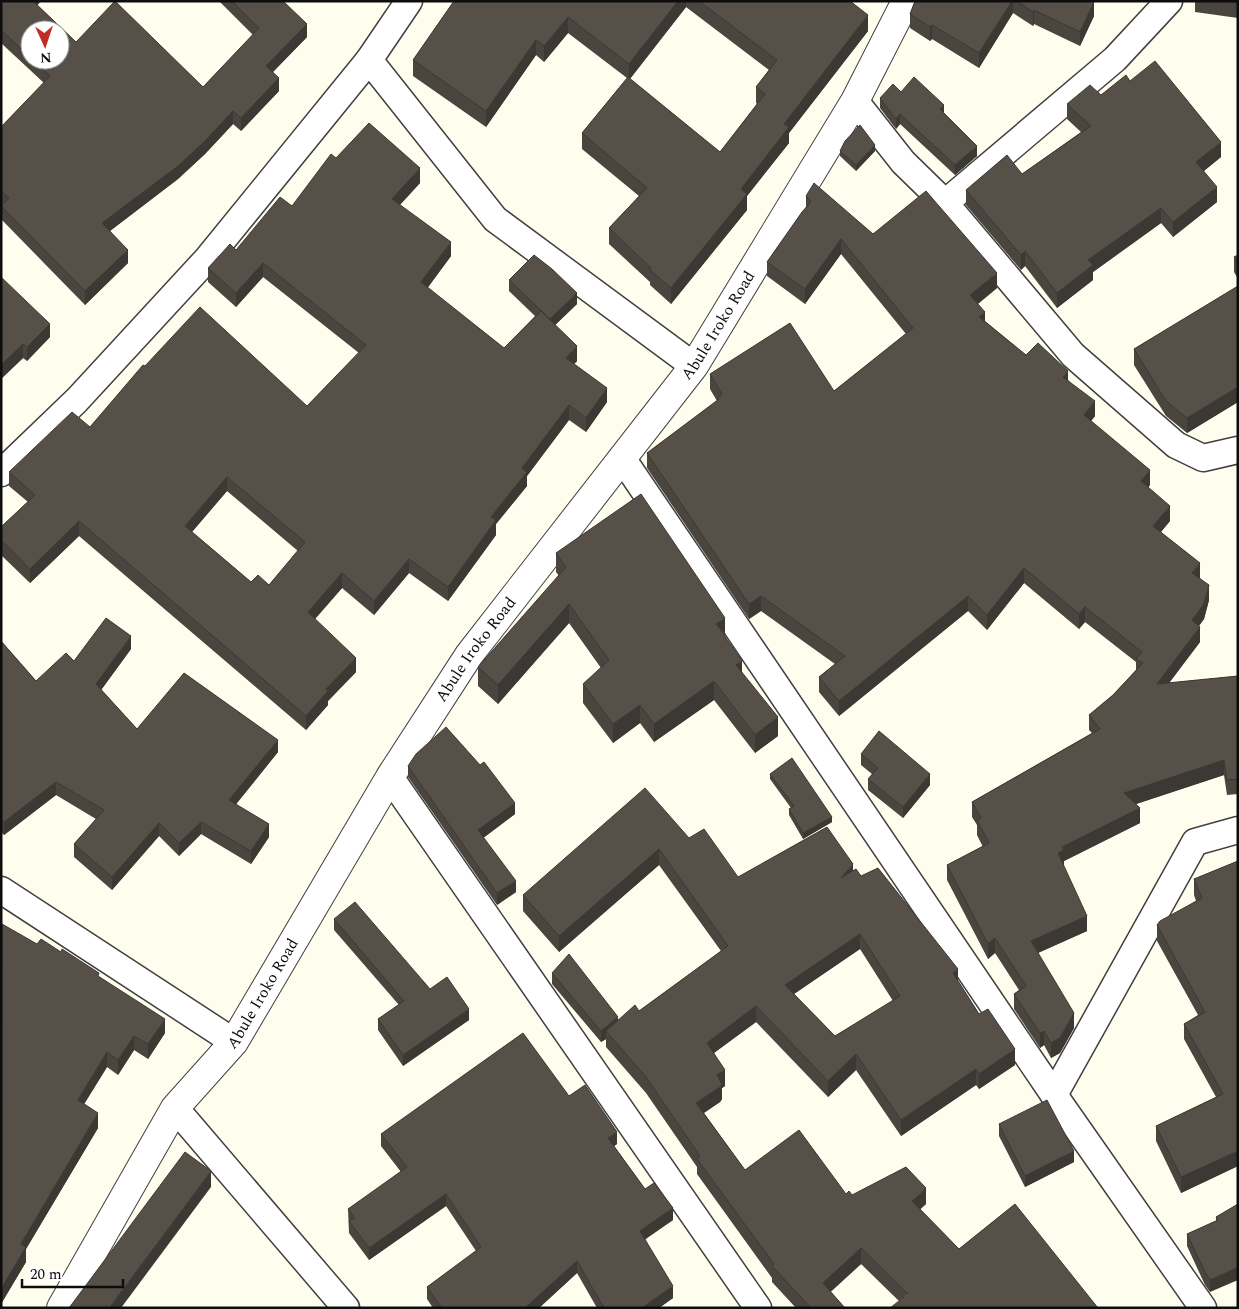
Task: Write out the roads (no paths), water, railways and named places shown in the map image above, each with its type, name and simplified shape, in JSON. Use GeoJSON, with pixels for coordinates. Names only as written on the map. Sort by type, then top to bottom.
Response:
{"type":"FeatureCollection","features":[{"type":"Feature","properties":{"kind":"street"},"geometry":{"type":"LineString","coordinates":[[1,473],[77,400],[208,258],[369,60],[409,1]]}},
{"type":"Feature","properties":{"kind":"street","name":"Abule Iroko Road"},"geometry":{"type":"LineString","coordinates":[[61,1308],[174,1108],[234,1042],[390,777],[469,655],[694,366],[855,101],[906,1]]}},
{"type":"Feature","properties":{"kind":"street"},"geometry":{"type":"LineString","coordinates":[[945,203],[1116,59],[1170,1]]}},
{"type":"Feature","properties":{"kind":"street"},"geometry":{"type":"LineString","coordinates":[[369,60],[495,219],[694,366]]}},
{"type":"Feature","properties":{"kind":"street"},"geometry":{"type":"LineString","coordinates":[[855,101],[903,162],[945,203],[1074,356],[1176,445],[1203,458],[1238,450]]}},
{"type":"Feature","properties":{"kind":"street"},"geometry":{"type":"LineString","coordinates":[[622,458],[1054,1095],[1203,1308]]}},
{"type":"Feature","properties":{"kind":"street"},"geometry":{"type":"LineString","coordinates":[[390,777],[758,1308]]}},
{"type":"Feature","properties":{"kind":"street"},"geometry":{"type":"LineString","coordinates":[[1054,1095],[1195,842],[1238,830]]}},
{"type":"Feature","properties":{"kind":"street"},"geometry":{"type":"LineString","coordinates":[[1,890],[234,1042]]}},
{"type":"Feature","properties":{"kind":"street"},"geometry":{"type":"LineString","coordinates":[[174,1108],[346,1308]]}}]}
